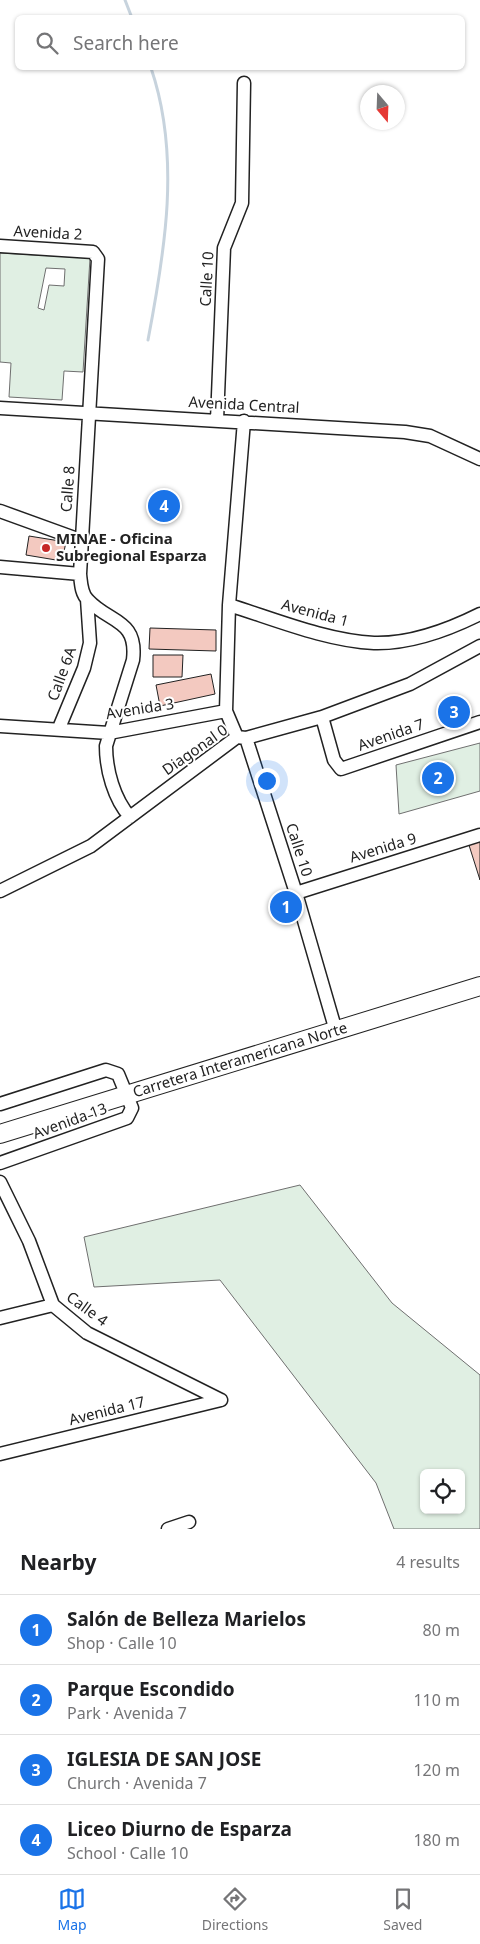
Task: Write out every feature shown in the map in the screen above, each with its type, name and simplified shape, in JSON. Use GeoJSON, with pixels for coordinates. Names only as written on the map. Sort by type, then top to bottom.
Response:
{"type":"FeatureCollection","features":[{"type":"Feature","properties":{"kind":"highway","name":"Carretera Interamericana Norte"},"geometry":{"type":"LineString","coordinates":[[0,1134],[480,986]]}},
{"type":"Feature","properties":{"kind":"street","name":"Calle 10"},"geometry":{"type":"LineString","coordinates":[[216,420],[224,248],[242,203],[244,83]]}},
{"type":"Feature","properties":{"kind":"street","name":"Avenida 2"},"geometry":{"type":"LineString","coordinates":[[0,246],[93,252]]}},
{"type":"Feature","properties":{"kind":"street","name":"Calle 8"},"geometry":{"type":"LineString","coordinates":[[87,599],[82,588],[80,574],[80,540],[90,414],[98,259],[93,252]]}},
{"type":"Feature","properties":{"kind":"street","name":"Avenida Central"},"geometry":{"type":"LineString","coordinates":[[0,408],[405,432],[430,436],[480,459]]}},
{"type":"Feature","properties":{"kind":"street","name":"Calle 10"},"geometry":{"type":"LineString","coordinates":[[244,421],[229,605],[226,711],[241,737],[296,892],[336,1031]]}},
{"type":"Feature","properties":{"kind":"street"},"geometry":{"type":"LineString","coordinates":[[0,511],[80,540]]}},
{"type":"Feature","properties":{"kind":"street"},"geometry":{"type":"LineString","coordinates":[[0,567],[80,574]]}},
{"type":"Feature","properties":{"kind":"street"},"geometry":{"type":"LineString","coordinates":[[87,599],[122,624],[132,636],[135,648],[106,746],[111,778],[120,806],[130,817]]}},
{"type":"Feature","properties":{"kind":"street","name":"Calle 6A"},"geometry":{"type":"LineString","coordinates":[[59,728],[84,668],[90,643],[87,599]]}},
{"type":"Feature","properties":{"kind":"street","name":"Avenida 1"},"geometry":{"type":"LineString","coordinates":[[229,605],[337,638],[374,643],[411,640],[480,614]]}},
{"type":"Feature","properties":{"kind":"street","name":"Diagonal 0"},"geometry":{"type":"LineString","coordinates":[[0,891],[91,846],[241,737],[322,717],[410,684],[480,646]]}},
{"type":"Feature","properties":{"kind":"street","name":"Avenida 3"},"geometry":{"type":"LineString","coordinates":[[0,726],[59,728],[110,733],[226,711]]}},
{"type":"Feature","properties":{"kind":"street","name":"Avenida 7"},"geometry":{"type":"LineString","coordinates":[[322,717],[334,760],[341,768],[480,722]]}},
{"type":"Feature","properties":{"kind":"street","name":"Avenida 9"},"geometry":{"type":"LineString","coordinates":[[296,892],[480,835]]}},
{"type":"Feature","properties":{"kind":"street"},"geometry":{"type":"LineString","coordinates":[[0,1104],[106,1070],[118,1074],[127,1094]]}},
{"type":"Feature","properties":{"kind":"street","name":"Avenida 13"},"geometry":{"type":"LineString","coordinates":[[0,1164],[127,1118],[132,1108],[127,1094]]}},
{"type":"Feature","properties":{"kind":"street","name":"Calle 4"},"geometry":{"type":"LineString","coordinates":[[0,1182],[29,1241],[53,1305],[87,1333],[221,1400]]}},
{"type":"Feature","properties":{"kind":"street"},"geometry":{"type":"LineString","coordinates":[[0,1318],[53,1305]]}},
{"type":"Feature","properties":{"kind":"street","name":"Avenida 17"},"geometry":{"type":"LineString","coordinates":[[0,1454],[221,1400]]}},
{"type":"Feature","properties":{"kind":"street"},"geometry":{"type":"LineString","coordinates":[[168,1529],[189,1522]]}},
{"type":"Feature","properties":{"kind":"green space"},"geometry":{"type":"Polygon","coordinates":[[[0,253],[90,258],[83,372],[64,371],[62,400],[9,397],[11,363],[0,362],[0,253]],[[46,268],[38,308],[44,310],[49,285],[64,286],[65,269],[46,268]]]}},
{"type":"Feature","properties":{"kind":"green space"},"geometry":{"type":"Polygon","coordinates":[[[480,743],[480,791],[399,814],[396,765],[480,743]]]}},
{"type":"Feature","properties":{"kind":"green space"},"geometry":{"type":"Polygon","coordinates":[[[300,1185],[392,1303],[480,1375],[480,1529],[394,1529],[376,1483],[220,1280],[94,1287],[84,1237],[300,1185]]]}},
{"type":"Feature","properties":{"kind":"building","name":"MINAE - Oficina Subregional Esparza"},"geometry":{"type":"Polygon","coordinates":[[[29,536],[66,542],[62,561],[26,555],[29,536]]]}},
{"type":"Feature","properties":{"kind":"building"},"geometry":{"type":"Polygon","coordinates":[[[150,628],[216,630],[216,651],[149,649],[150,628]]]}},
{"type":"Feature","properties":{"kind":"building"},"geometry":{"type":"Polygon","coordinates":[[[153,655],[183,655],[182,677],[153,677],[153,655]]]}},
{"type":"Feature","properties":{"kind":"building"},"geometry":{"type":"Polygon","coordinates":[[[211,674],[215,694],[160,706],[156,685],[211,674]]]}},
{"type":"Feature","properties":{"kind":"building"},"geometry":{"type":"Polygon","coordinates":[[[480,838],[480,880],[468,842],[480,838]]]}},
{"type":"Feature","properties":{"kind":"waterway"},"geometry":{"type":"LineString","coordinates":[[125,0],[131,15]]}},
{"type":"Feature","properties":{"kind":"waterway"},"geometry":{"type":"LineString","coordinates":[[148,340],[164,238],[168,169],[166,135],[160,101],[152,70]]}},
{"type":"Feature","properties":{"kind":"place","name":"Liceo Diurno de Esparza"},"geometry":{"type":"Point","coordinates":[164,506]}},
{"type":"Feature","properties":{"kind":"place","name":"MINAE - Oficina Subregional Esparza"},"geometry":{"type":"Point","coordinates":[46,548]}},
{"type":"Feature","properties":{"kind":"place","name":"IGLESIA DE SAN JOSE"},"geometry":{"type":"Point","coordinates":[454,712]}},
{"type":"Feature","properties":{"kind":"place","name":"Parque Escondido"},"geometry":{"type":"Point","coordinates":[438,778]}},
{"type":"Feature","properties":{"kind":"place","name":"Salón de Belleza Marielos"},"geometry":{"type":"Point","coordinates":[286,907]}}]}
